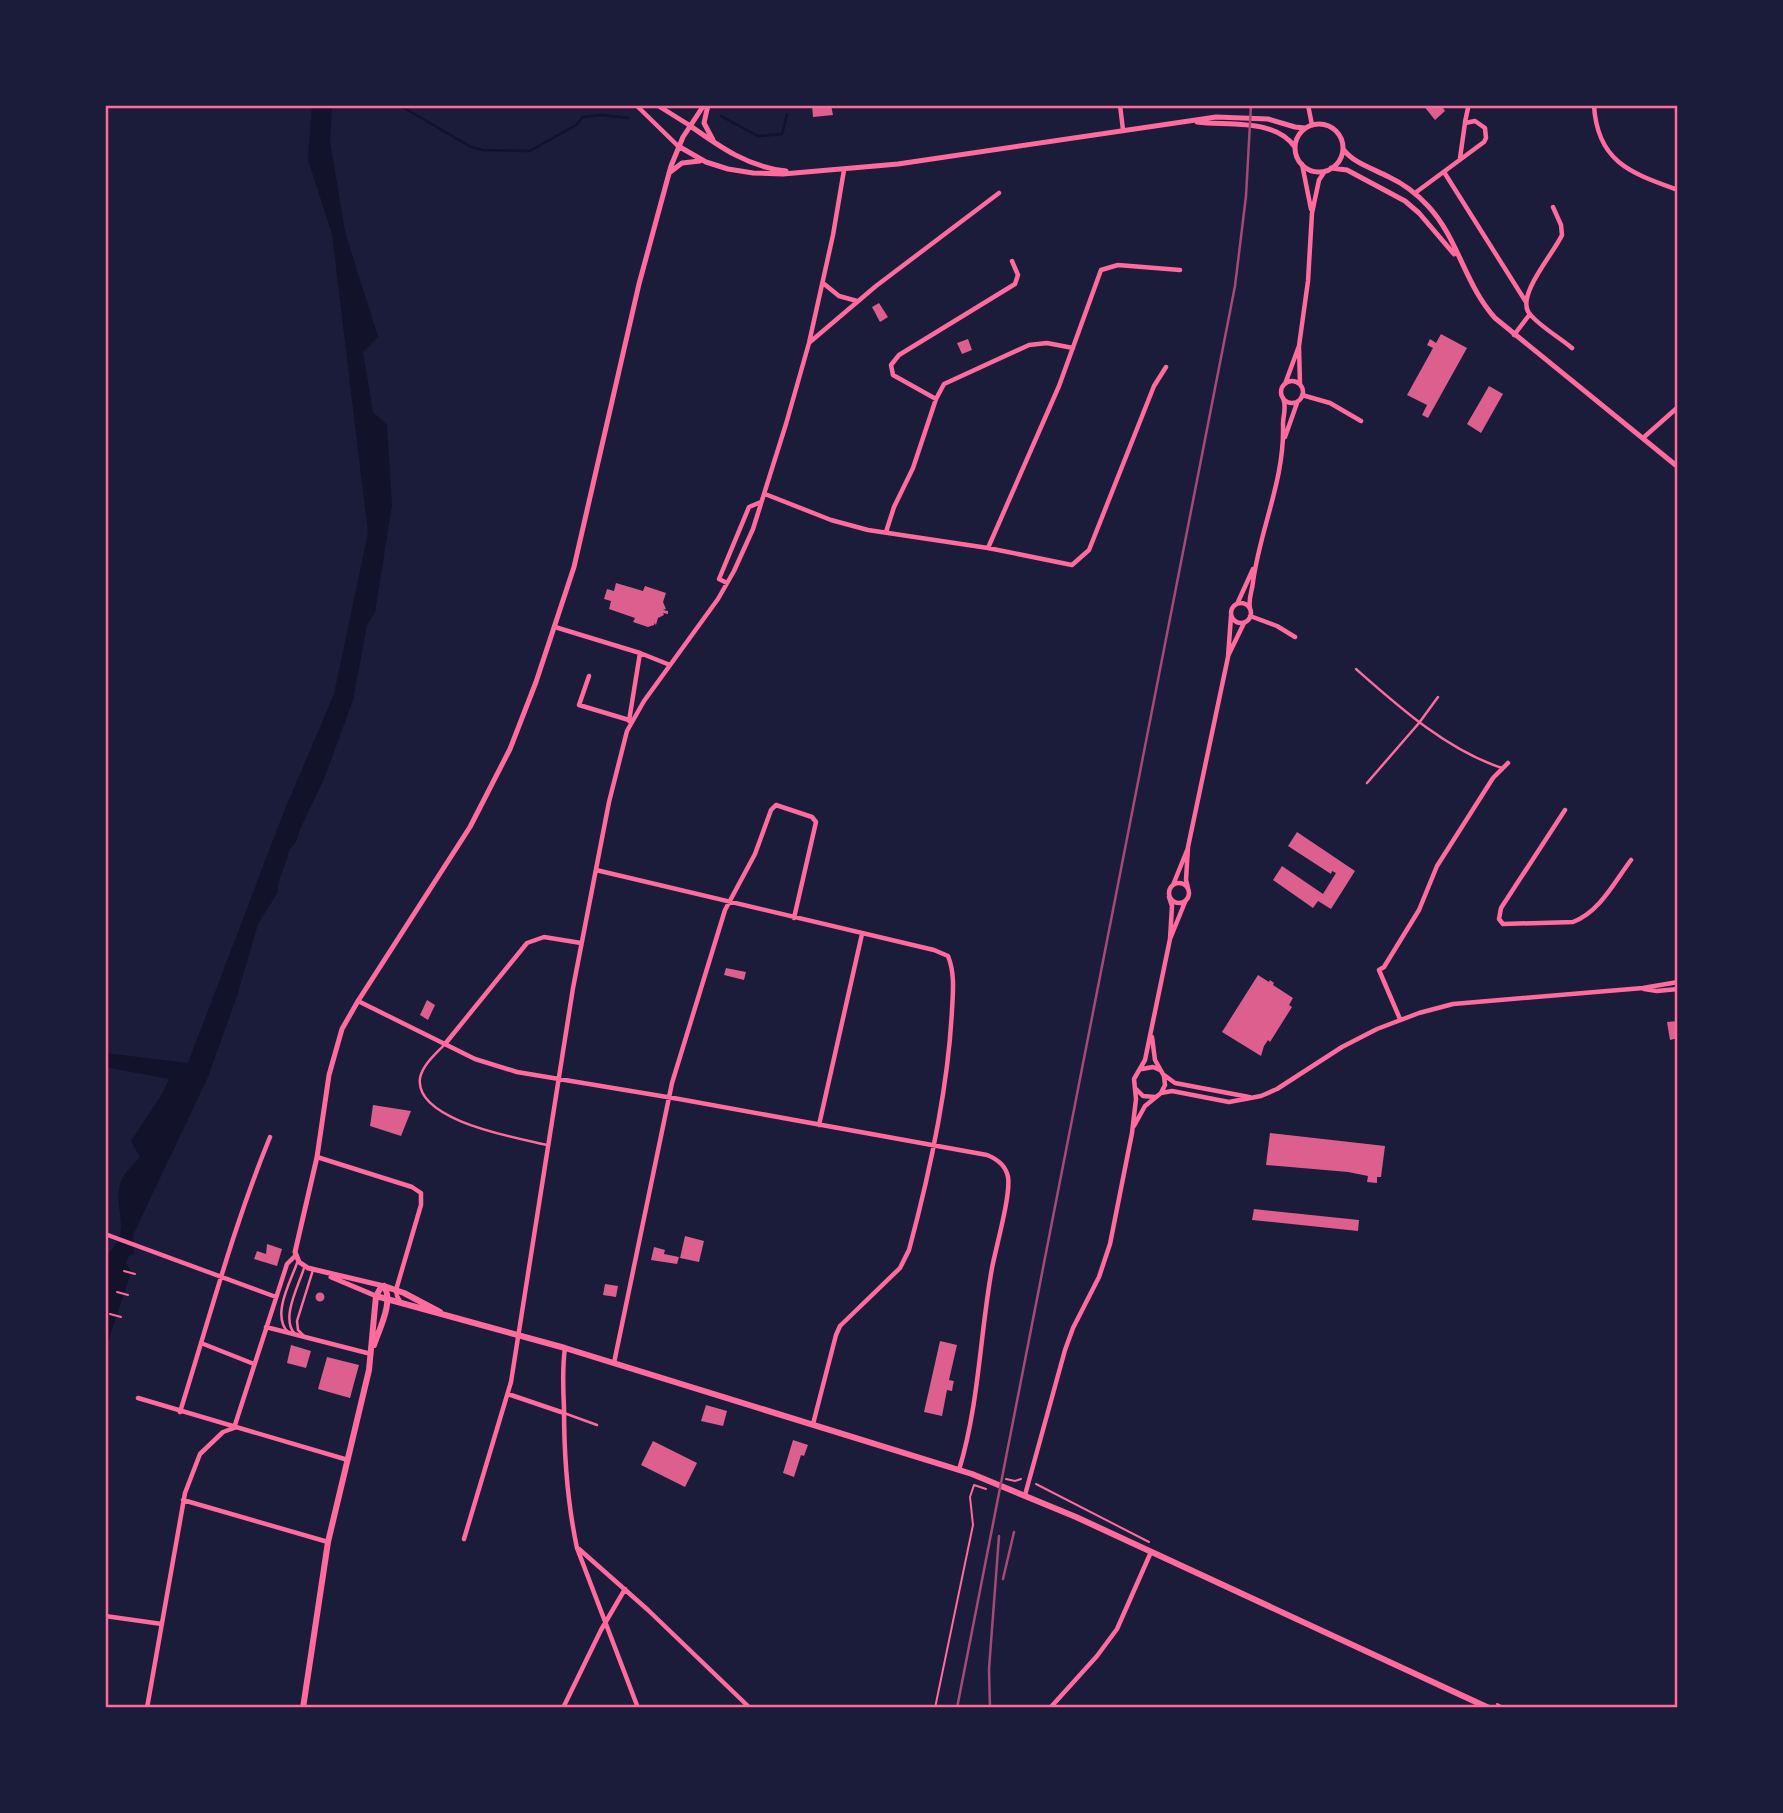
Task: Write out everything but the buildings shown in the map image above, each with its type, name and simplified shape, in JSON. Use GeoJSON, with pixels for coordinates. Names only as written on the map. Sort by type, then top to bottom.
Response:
{"type":"FeatureCollection","features":[{"type":"Feature","properties":{"kind":"main road"},"geometry":{"type":"LineString","coordinates":[[384,1286],[450,1317]]}},
{"type":"Feature","properties":{"kind":"main road"},"geometry":{"type":"LineString","coordinates":[[371,1354],[376,1296],[384,1286]]}},
{"type":"Feature","properties":{"kind":"main road"},"geometry":{"type":"LineString","coordinates":[[303,1708],[328,1542],[371,1354],[387,1300],[388,1292],[384,1286]]}},
{"type":"Feature","properties":{"kind":"main road"},"geometry":{"type":"LineString","coordinates":[[376,1296],[565,1348],[959,1470],[1025,1495],[1489,1708]]}},
{"type":"Feature","properties":{"kind":"street"},"geometry":{"type":"LineString","coordinates":[[636,105],[678,146],[706,162]]}},
{"type":"Feature","properties":{"kind":"street"},"geometry":{"type":"LineString","coordinates":[[657,105],[742,160],[777,170],[808,172]]}},
{"type":"Feature","properties":{"kind":"street"},"geometry":{"type":"LineString","coordinates":[[384,1286],[313,1270],[297,1258],[295,1246],[317,1157],[328,1075],[342,1029],[453,854],[488,793],[517,730],[574,568],[639,284],[669,173],[689,125],[706,105]]}},
{"type":"Feature","properties":{"kind":"street"},"geometry":{"type":"LineString","coordinates":[[706,105],[705,127],[717,145]]}},
{"type":"Feature","properties":{"kind":"street"},"geometry":{"type":"LineString","coordinates":[[1121,105],[1123,130]]}},
{"type":"Feature","properties":{"kind":"street"},"geometry":{"type":"LineString","coordinates":[[1308,105],[1312,125]]}},
{"type":"Feature","properties":{"kind":"street"},"geometry":{"type":"LineString","coordinates":[[1594,105],[1601,140],[1610,156],[1638,174],[1678,190]]}},
{"type":"Feature","properties":{"kind":"street"},"geometry":{"type":"LineString","coordinates":[[1461,158],[1468,108]]}},
{"type":"Feature","properties":{"kind":"street"},"geometry":{"type":"LineString","coordinates":[[669,173],[686,162],[706,162],[753,173],[844,170],[1216,117],[1264,119],[1305,128]]}},
{"type":"Feature","properties":{"kind":"street"},"geometry":{"type":"LineString","coordinates":[[1187,121],[1267,128],[1287,137],[1295,147]]}},
{"type":"Feature","properties":{"kind":"street"},"geometry":{"type":"LineString","coordinates":[[1415,194],[1481,145],[1486,138],[1485,128],[1480,123],[1465,123]]}},
{"type":"Feature","properties":{"kind":"street"},"geometry":{"type":"LineString","coordinates":[[1312,213],[1302,164],[1296,155],[1295,147],[1298,136],[1305,128],[1324,124],[1339,134],[1343,149],[1353,159],[1397,181],[1415,194],[1441,222],[1458,259],[1486,306],[1514,335],[1678,467]]}},
{"type":"Feature","properties":{"kind":"street"},"geometry":{"type":"LineString","coordinates":[[1170,939],[1172,905],[1169,891],[1177,880],[1188,847],[1228,657],[1231,610],[1240,598],[1254,568],[1273,501],[1285,438],[1302,395],[1298,378],[1299,346],[1308,281],[1312,213],[1318,182],[1339,160],[1343,149]]}},
{"type":"Feature","properties":{"kind":"street"},"geometry":{"type":"LineString","coordinates":[[1302,164],[1311,170],[1347,170],[1405,201],[1458,259]]}},
{"type":"Feature","properties":{"kind":"street"},"geometry":{"type":"LineString","coordinates":[[627,731],[635,715],[703,621],[727,583],[747,543],[765,494],[809,343],[844,170]]}},
{"type":"Feature","properties":{"kind":"street"},"geometry":{"type":"LineString","coordinates":[[1444,172],[1526,303],[1530,314],[1572,348]]}},
{"type":"Feature","properties":{"kind":"street"},"geometry":{"type":"LineString","coordinates":[[809,343],[947,230],[999,194]]}},
{"type":"Feature","properties":{"kind":"street"},"geometry":{"type":"LineString","coordinates":[[1526,303],[1530,288],[1562,235],[1561,225],[1553,207]]}},
{"type":"Feature","properties":{"kind":"street"},"geometry":{"type":"LineString","coordinates":[[936,398],[893,375],[890,369],[892,362],[899,355],[1015,285],[1018,275],[1012,261]]}},
{"type":"Feature","properties":{"kind":"street"},"geometry":{"type":"LineString","coordinates":[[988,548],[1053,400],[1101,270],[1118,265],[1181,270]]}},
{"type":"Feature","properties":{"kind":"street"},"geometry":{"type":"LineString","coordinates":[[823,283],[839,296],[858,301]]}},
{"type":"Feature","properties":{"kind":"street"},"geometry":{"type":"LineString","coordinates":[[1514,335],[1530,314]]}},
{"type":"Feature","properties":{"kind":"street"},"geometry":{"type":"LineString","coordinates":[[886,533],[896,503],[913,468],[936,398],[944,384],[1029,345],[1047,343],[1073,348]]}},
{"type":"Feature","properties":{"kind":"street"},"geometry":{"type":"LineString","coordinates":[[1285,438],[1282,391],[1299,346]]}},
{"type":"Feature","properties":{"kind":"street"},"geometry":{"type":"LineString","coordinates":[[765,494],[831,520],[886,533],[988,548],[1069,565],[1076,563],[1089,550],[1154,386],[1166,367]]}},
{"type":"Feature","properties":{"kind":"street"},"geometry":{"type":"LineString","coordinates":[[1285,384],[1294,382],[1301,386]]}},
{"type":"Feature","properties":{"kind":"street"},"geometry":{"type":"LineString","coordinates":[[1302,395],[1330,403],[1361,421]]}},
{"type":"Feature","properties":{"kind":"street"},"geometry":{"type":"LineString","coordinates":[[1283,398],[1289,402],[1298,401]]}},
{"type":"Feature","properties":{"kind":"street"},"geometry":{"type":"LineString","coordinates":[[1643,438],[1678,407]]}},
{"type":"Feature","properties":{"kind":"street"},"geometry":{"type":"LineString","coordinates":[[1670,414],[1678,420]]}},
{"type":"Feature","properties":{"kind":"street"},"geometry":{"type":"LineString","coordinates":[[727,583],[719,579],[749,506],[762,502]]}},
{"type":"Feature","properties":{"kind":"street"},"geometry":{"type":"LineString","coordinates":[[1228,657],[1241,627],[1250,615],[1249,601],[1254,568]]}},
{"type":"Feature","properties":{"kind":"street"},"geometry":{"type":"LineString","coordinates":[[1235,604],[1244,603],[1250,609]]}},
{"type":"Feature","properties":{"kind":"street"},"geometry":{"type":"LineString","coordinates":[[1250,615],[1295,637]]}},
{"type":"Feature","properties":{"kind":"street"},"geometry":{"type":"LineString","coordinates":[[1231,616],[1238,622],[1246,621]]}},
{"type":"Feature","properties":{"kind":"street"},"geometry":{"type":"LineString","coordinates":[[555,627],[670,665]]}},
{"type":"Feature","properties":{"kind":"street"},"geometry":{"type":"LineString","coordinates":[[464,1539],[508,1394],[581,943],[627,731],[640,653]]}},
{"type":"Feature","properties":{"kind":"street"},"geometry":{"type":"LineString","coordinates":[[589,676],[579,705],[629,720]]}},
{"type":"Feature","properties":{"kind":"street"},"geometry":{"type":"LineString","coordinates":[[1400,1019],[1379,970],[1384,967],[1419,910],[1437,866],[1493,778],[1508,763]]}},
{"type":"Feature","properties":{"kind":"street"},"geometry":{"type":"LineString","coordinates":[[614,1363],[669,1098],[706,965],[729,902],[755,854],[773,806],[781,806],[815,819],[794,918]]}},
{"type":"Feature","properties":{"kind":"street"},"geometry":{"type":"LineString","coordinates":[[1565,810],[1501,908],[1499,919],[1503,924],[1573,922],[1582,919],[1599,903],[1631,860]]}},
{"type":"Feature","properties":{"kind":"street"},"geometry":{"type":"LineString","coordinates":[[1025,1495],[1065,1350],[1099,1277],[1108,1250],[1132,1133],[1136,1100],[1135,1077],[1144,1061],[1170,939],[1181,907],[1189,895],[1186,880],[1188,847]]}},
{"type":"Feature","properties":{"kind":"street"},"geometry":{"type":"LineString","coordinates":[[596,870],[934,950],[948,956],[953,974],[950,1046],[933,1145],[907,1256],[900,1268],[840,1326],[813,1424]]}},
{"type":"Feature","properties":{"kind":"street"},"geometry":{"type":"LineString","coordinates":[[1172,885],[1179,883],[1188,888]]}},
{"type":"Feature","properties":{"kind":"street"},"geometry":{"type":"LineString","coordinates":[[1169,897],[1175,903],[1185,901]]}},
{"type":"Feature","properties":{"kind":"street"},"geometry":{"type":"LineString","coordinates":[[819,1125],[862,934]]}},
{"type":"Feature","properties":{"kind":"street"},"geometry":{"type":"LineString","coordinates":[[445,1044],[527,943],[544,937],[581,943]]}},
{"type":"Feature","properties":{"kind":"street"},"geometry":{"type":"LineString","coordinates":[[1161,1093],[1172,1091],[1229,1102],[1254,1097],[1277,1089],[1349,1043],[1400,1019],[1438,1008],[1470,1002],[1643,988],[1678,982]]}},
{"type":"Feature","properties":{"kind":"street"},"geometry":{"type":"LineString","coordinates":[[1643,988],[1657,991],[1678,989]]}},
{"type":"Feature","properties":{"kind":"street"},"geometry":{"type":"LineString","coordinates":[[358,1001],[500,1068],[990,1156],[1004,1167],[1008,1186],[991,1274],[967,1438],[959,1470]]}},
{"type":"Feature","properties":{"kind":"street"},"geometry":{"type":"LineString","coordinates":[[1132,1133],[1145,1106],[1161,1093],[1165,1085],[1154,1056],[1152,1029]]}},
{"type":"Feature","properties":{"kind":"street"},"geometry":{"type":"LineString","coordinates":[[1138,1072],[1150,1067],[1175,1083],[1254,1097]]}},
{"type":"Feature","properties":{"kind":"street"},"geometry":{"type":"LineString","coordinates":[[1135,1086],[1143,1096],[1156,1097]]}},
{"type":"Feature","properties":{"kind":"street"},"geometry":{"type":"LineString","coordinates":[[180,1412],[248,1191],[270,1137]]}},
{"type":"Feature","properties":{"kind":"street"},"geometry":{"type":"LineString","coordinates":[[317,1157],[412,1187],[421,1193],[421,1205],[396,1290],[398,1299],[404,1305]]}},
{"type":"Feature","properties":{"kind":"street"},"geometry":{"type":"LineString","coordinates":[[105,1234],[276,1297]]}},
{"type":"Feature","properties":{"kind":"street"},"geometry":{"type":"LineString","coordinates":[[147,1708],[183,1500],[200,1454],[223,1432],[234,1427],[287,1265],[297,1258]]}},
{"type":"Feature","properties":{"kind":"street"},"geometry":{"type":"LineString","coordinates":[[322,1272],[376,1296]]}},
{"type":"Feature","properties":{"kind":"street"},"geometry":{"type":"LineString","coordinates":[[266,1327],[371,1354]]}},
{"type":"Feature","properties":{"kind":"street"},"geometry":{"type":"LineString","coordinates":[[201,1343],[254,1364]]}},
{"type":"Feature","properties":{"kind":"street"},"geometry":{"type":"LineString","coordinates":[[565,1348],[567,1492],[577,1548],[638,1708]]}},
{"type":"Feature","properties":{"kind":"street"},"geometry":{"type":"LineString","coordinates":[[508,1394],[564,1413]]}},
{"type":"Feature","properties":{"kind":"street"},"geometry":{"type":"LineString","coordinates":[[138,1398],[348,1460]]}},
{"type":"Feature","properties":{"kind":"street"},"geometry":{"type":"LineString","coordinates":[[183,1500],[328,1542]]}},
{"type":"Feature","properties":{"kind":"street"},"geometry":{"type":"LineString","coordinates":[[577,1548],[625,1589],[750,1708]]}},
{"type":"Feature","properties":{"kind":"street"},"geometry":{"type":"LineString","coordinates":[[1050,1708],[1109,1641],[1128,1607],[1151,1552]]}},
{"type":"Feature","properties":{"kind":"street"},"geometry":{"type":"LineString","coordinates":[[563,1708],[606,1620],[625,1589]]}},
{"type":"Feature","properties":{"kind":"street"},"geometry":{"type":"LineString","coordinates":[[105,1616],[162,1624]]}},
{"type":"Feature","properties":{"kind":"lane"},"geometry":{"type":"LineString","coordinates":[[1356,669],[1419,723],[1489,764],[1502,768]]}},
{"type":"Feature","properties":{"kind":"lane"},"geometry":{"type":"LineString","coordinates":[[1367,783],[1419,723],[1438,696]]}},
{"type":"Feature","properties":{"kind":"lane"},"geometry":{"type":"LineString","coordinates":[[445,1044],[425,1066],[421,1075],[421,1089],[431,1103],[463,1123],[549,1145]]}},
{"type":"Feature","properties":{"kind":"lane"},"geometry":{"type":"LineString","coordinates":[[290,1333],[282,1325],[281,1314],[297,1258]]}},
{"type":"Feature","properties":{"kind":"lane"},"geometry":{"type":"LineString","coordinates":[[298,1335],[292,1331],[288,1319],[305,1266]]}},
{"type":"Feature","properties":{"kind":"lane"},"geometry":{"type":"LineString","coordinates":[[306,1337],[298,1330],[297,1324],[313,1270]]}},
{"type":"Feature","properties":{"kind":"lane"},"geometry":{"type":"LineString","coordinates":[[564,1413],[597,1425]]}},
{"type":"Feature","properties":{"kind":"path"},"geometry":{"type":"LineString","coordinates":[[124,1271],[135,1274]]}},
{"type":"Feature","properties":{"kind":"path"},"geometry":{"type":"LineString","coordinates":[[117,1292],[128,1295]]}},
{"type":"Feature","properties":{"kind":"path"},"geometry":{"type":"LineString","coordinates":[[110,1314],[121,1317]]}},
{"type":"Feature","properties":{"kind":"path"},"geometry":{"type":"LineString","coordinates":[[936,1708],[973,1525],[970,1497],[974,1485]]}},
{"type":"Feature","properties":{"kind":"path"},"geometry":{"type":"LineString","coordinates":[[1047,1488],[1057,1497],[1087,1509]]}},
{"type":"Feature","properties":{"kind":"shaded area"},"geometry":{"type":"Polygon","coordinates":[[[312,105],[332,105],[330,141],[345,232],[378,337],[363,352],[373,412],[387,425],[392,505],[375,612],[367,625],[353,700],[324,779],[296,842],[290,849],[278,892],[258,924],[237,996],[208,1077],[133,1235],[134,1254],[129,1256],[126,1262],[131,1272],[105,1351],[105,1256],[114,1246],[121,1228],[119,1190],[122,1179],[140,1157],[131,1141],[169,1079],[105,1067],[105,1053],[188,1063],[283,814],[334,694],[368,533],[332,234],[308,160],[312,105]]]}},
{"type":"Feature","properties":{"kind":"waterway"},"geometry":{"type":"LineString","coordinates":[[399,105],[471,147],[483,150],[530,151],[576,125],[583,117],[601,115],[628,118]]}},
{"type":"Feature","properties":{"kind":"waterway"},"geometry":{"type":"LineString","coordinates":[[721,116],[758,136],[782,134],[787,114]]}},
{"type":"Feature","properties":{"kind":"railway"},"geometry":{"type":"LineString","coordinates":[[957,1708],[1235,286],[1246,196],[1251,105]]}},
{"type":"Feature","properties":{"kind":"railway"},"geometry":{"type":"LineString","coordinates":[[1003,1579],[1014,1532]]}},
{"type":"Feature","properties":{"kind":"railway"},"geometry":{"type":"LineString","coordinates":[[990,1708],[989,1669],[999,1536]]}}]}
